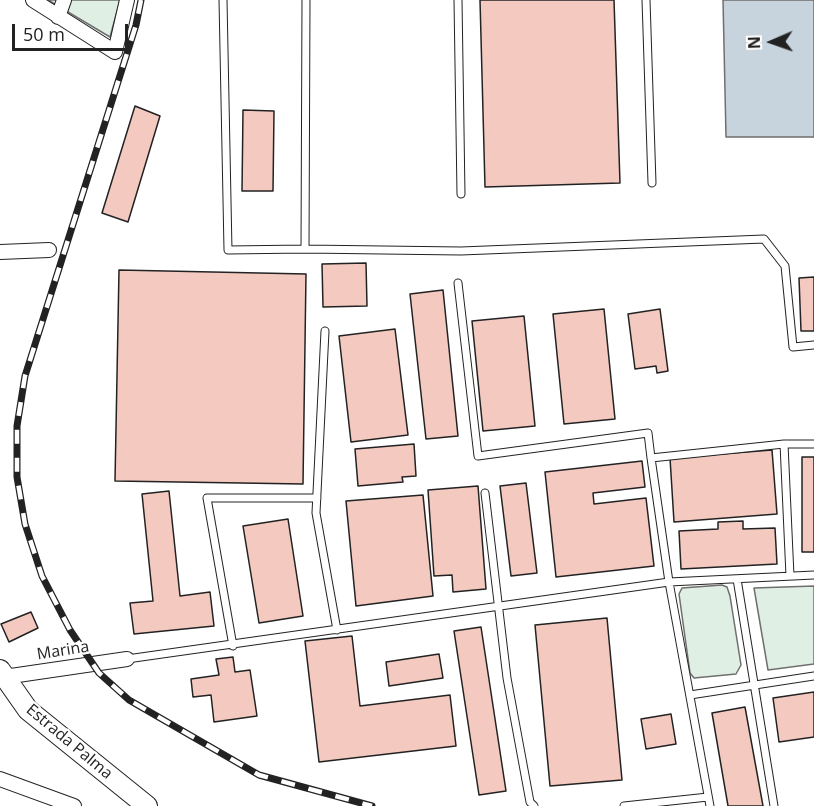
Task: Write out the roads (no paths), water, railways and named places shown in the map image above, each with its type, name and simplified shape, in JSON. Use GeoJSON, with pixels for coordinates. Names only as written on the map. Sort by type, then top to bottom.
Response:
{"type":"FeatureCollection","features":[{"type":"Feature","properties":{"kind":"main road","name":"Estrada Palma"},"geometry":{"type":"LineString","coordinates":[[2,674],[28,710],[147,806]]}},
{"type":"Feature","properties":{"kind":"street"},"geometry":{"type":"LineString","coordinates":[[33,0],[114,52],[127,0]]}},
{"type":"Feature","properties":{"kind":"street"},"geometry":{"type":"LineString","coordinates":[[58,17],[64,0]]}},
{"type":"Feature","properties":{"kind":"street"},"geometry":{"type":"LineString","coordinates":[[0,252],[49,250]]}},
{"type":"Feature","properties":{"kind":"street","name":"Marina"},"geometry":{"type":"LineString","coordinates":[[2,674],[127,659]]}},
{"type":"Feature","properties":{"kind":"street"},"geometry":{"type":"LineString","coordinates":[[0,778],[70,805]]}},
{"type":"Feature","properties":{"kind":"lane"},"geometry":{"type":"LineString","coordinates":[[223,0],[228,250],[461,250],[764,239],[785,266],[793,346],[814,345]]}},
{"type":"Feature","properties":{"kind":"lane"},"geometry":{"type":"LineString","coordinates":[[305,249],[306,0]]}},
{"type":"Feature","properties":{"kind":"lane"},"geometry":{"type":"LineString","coordinates":[[458,0],[461,194]]}},
{"type":"Feature","properties":{"kind":"lane"},"geometry":{"type":"LineString","coordinates":[[646,0],[652,183]]}},
{"type":"Feature","properties":{"kind":"lane"},"geometry":{"type":"LineString","coordinates":[[458,283],[478,456],[648,433],[669,582],[710,806]]}},
{"type":"Feature","properties":{"kind":"lane"},"geometry":{"type":"LineString","coordinates":[[325,331],[316,513],[337,630]]}},
{"type":"Feature","properties":{"kind":"lane"},"geometry":{"type":"LineString","coordinates":[[651,458],[784,444],[814,444]]}},
{"type":"Feature","properties":{"kind":"lane"},"geometry":{"type":"LineString","coordinates":[[784,444],[790,576]]}},
{"type":"Feature","properties":{"kind":"lane"},"geometry":{"type":"LineString","coordinates":[[485,493],[507,678],[530,802],[534,806]]}},
{"type":"Feature","properties":{"kind":"lane"},"geometry":{"type":"LineString","coordinates":[[233,646],[207,498],[317,498]]}},
{"type":"Feature","properties":{"kind":"lane"},"geometry":{"type":"LineString","coordinates":[[127,659],[233,646],[669,582],[814,575]]}},
{"type":"Feature","properties":{"kind":"lane"},"geometry":{"type":"LineString","coordinates":[[737,579],[774,806]]}},
{"type":"Feature","properties":{"kind":"lane"},"geometry":{"type":"LineString","coordinates":[[690,695],[755,683],[814,676]]}},
{"type":"Feature","properties":{"kind":"lane"},"geometry":{"type":"LineString","coordinates":[[624,806],[708,797]]}},
{"type":"Feature","properties":{"kind":"railway"},"geometry":{"type":"LineString","coordinates":[[141,0],[136,25],[25,376],[17,426],[17,477],[25,524],[42,576],[70,630],[99,673],[129,700],[259,775],[372,806]]}}]}
